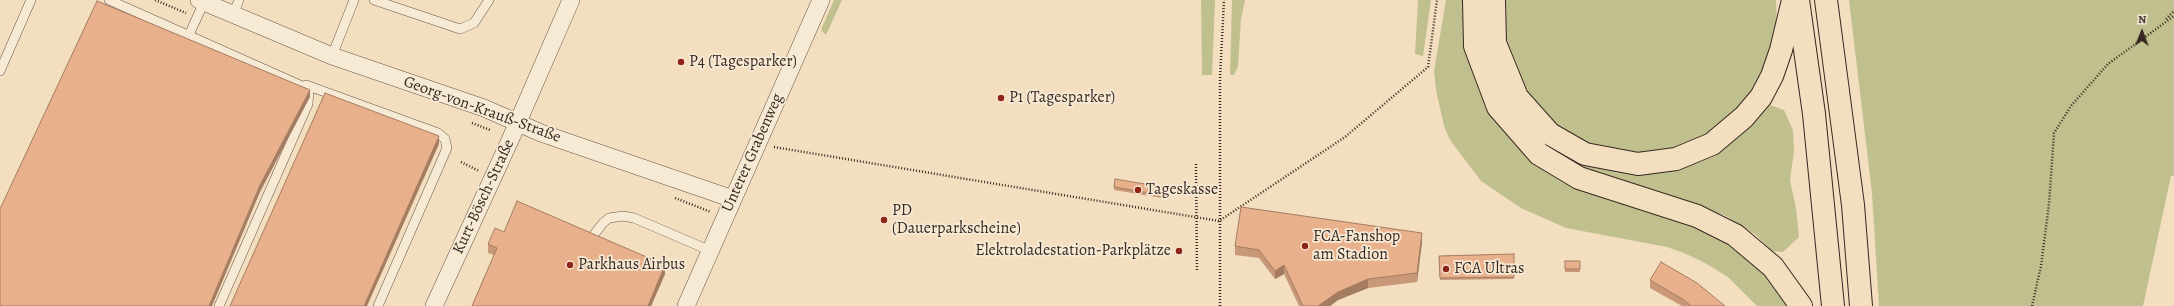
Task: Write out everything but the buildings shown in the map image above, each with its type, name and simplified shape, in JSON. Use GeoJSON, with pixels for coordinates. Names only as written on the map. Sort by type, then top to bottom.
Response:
{"type":"FeatureCollection","features":[{"type":"Feature","properties":{"kind":"highway"},"geometry":{"type":"LineString","coordinates":[[1474,0],[1475,46],[1498,107],[1539,154],[1579,178],[1697,216],[1735,234],[1773,267],[1801,306]]}},
{"type":"Feature","properties":{"kind":"highway"},"geometry":{"type":"LineString","coordinates":[[1494,0],[1495,43],[1517,98],[1550,134],[1586,154],[1638,164],[1676,159],[1712,144],[1744,117],[1760,97],[1772,76],[1781,50],[1793,0]]}},
{"type":"Feature","properties":{"kind":"highway"},"geometry":{"type":"LineString","coordinates":[[1798,0],[1815,121],[1833,306]]}},
{"type":"Feature","properties":{"kind":"highway"},"geometry":{"type":"LineString","coordinates":[[1826,0],[1852,197],[1862,306]]}},
{"type":"Feature","properties":{"kind":"street","name":"Kurt-Bösch-Straße"},"geometry":{"type":"LineString","coordinates":[[434,306],[518,122],[571,0]]}},
{"type":"Feature","properties":{"kind":"street","name":"Unterer Grabenweg"},"geometry":{"type":"LineString","coordinates":[[686,306],[821,0]]}},
{"type":"Feature","properties":{"kind":"street","name":"Georg-von-Krauß-Straße"},"geometry":{"type":"LineString","coordinates":[[202,1],[236,8],[332,56],[484,108],[541,133],[733,199]]}},
{"type":"Feature","properties":{"kind":"lane"},"geometry":{"type":"LineString","coordinates":[[0,71],[31,0]]}},
{"type":"Feature","properties":{"kind":"lane"},"geometry":{"type":"LineString","coordinates":[[109,0],[300,83],[438,134],[445,139],[447,148],[378,306]]}},
{"type":"Feature","properties":{"kind":"lane"},"geometry":{"type":"LineString","coordinates":[[332,56],[354,0]]}},
{"type":"Feature","properties":{"kind":"lane"},"geometry":{"type":"LineString","coordinates":[[374,0],[460,29],[474,23],[489,0]]}},
{"type":"Feature","properties":{"kind":"lane"},"geometry":{"type":"LineString","coordinates":[[190,35],[202,1]]}},
{"type":"Feature","properties":{"kind":"lane"},"geometry":{"type":"LineString","coordinates":[[219,306],[308,104],[309,89],[300,83]]}},
{"type":"Feature","properties":{"kind":"lane"},"geometry":{"type":"LineString","coordinates":[[590,241],[603,222],[609,218],[623,216],[634,218],[710,251]]}},
{"type":"Feature","properties":{"kind":"path"},"geometry":{"type":"LineString","coordinates":[[1220,306],[1220,78],[1224,0]]}},
{"type":"Feature","properties":{"kind":"path"},"geometry":{"type":"LineString","coordinates":[[758,141],[776,147],[1196,219],[1219,221],[1345,137],[1428,67],[1437,0]]}},
{"type":"Feature","properties":{"kind":"path"},"geometry":{"type":"LineString","coordinates":[[2032,306],[2041,266],[2048,212],[2054,133],[2071,106],[2108,64],[2163,22],[2174,11]]}},
{"type":"Feature","properties":{"kind":"path"},"geometry":{"type":"LineString","coordinates":[[2163,22],[2174,16]]}},
{"type":"Feature","properties":{"kind":"path"},"geometry":{"type":"LineString","coordinates":[[1196,164],[1197,272]]}},
{"type":"Feature","properties":{"kind":"green space"},"geometry":{"type":"Polygon","coordinates":[[[834,0],[842,0],[826,35],[821,30],[834,0]]]}},
{"type":"Feature","properties":{"kind":"green space"},"geometry":{"type":"Polygon","coordinates":[[[1201,0],[1215,0],[1212,75],[1202,75],[1201,0]]]}},
{"type":"Feature","properties":{"kind":"green space"},"geometry":{"type":"Polygon","coordinates":[[[1232,0],[1245,0],[1241,19],[1238,66],[1234,75],[1230,75],[1232,0]]]}},
{"type":"Feature","properties":{"kind":"green space"},"geometry":{"type":"Polygon","coordinates":[[[1418,0],[1431,0],[1423,56],[1415,54],[1418,0]]]}},
{"type":"Feature","properties":{"kind":"green space"},"geometry":{"type":"Polygon","coordinates":[[[1446,0],[1474,0],[1539,154],[1735,235],[1801,306],[1757,306],[1728,277],[1705,263],[1684,253],[1667,247],[1566,228],[1521,208],[1481,181],[1450,140],[1444,126],[1436,90],[1434,71],[1446,0]]]}},
{"type":"Feature","properties":{"kind":"green space"},"geometry":{"type":"Polygon","coordinates":[[[1504,0],[1776,0],[1777,27],[1756,91],[1709,138],[1674,151],[1637,156],[1588,145],[1556,128],[1525,94],[1505,42],[1504,0]]]}},
{"type":"Feature","properties":{"kind":"green space"},"geometry":{"type":"Polygon","coordinates":[[[1849,0],[2174,0],[2174,176],[2171,176],[2143,306],[1879,306],[1872,193],[1849,0]]]}},
{"type":"Feature","properties":{"kind":"green space"},"geometry":{"type":"Polygon","coordinates":[[[1770,105],[1784,110],[1793,130],[1794,151],[1790,180],[1796,208],[1799,237],[1783,252],[1772,251],[1756,235],[1726,216],[1575,164],[1574,156],[1653,172],[1690,166],[1715,156],[1754,124],[1770,105]]]}},
{"type":"Feature","properties":{"kind":"place","name":"P4 (Tagesparker)"},"geometry":{"type":"Point","coordinates":[681,62]}},
{"type":"Feature","properties":{"kind":"place","name":"P1 (Tagesparker)"},"geometry":{"type":"Point","coordinates":[1001,98]}},
{"type":"Feature","properties":{"kind":"place","name":"Tageskasse"},"geometry":{"type":"Point","coordinates":[1138,190]}},
{"type":"Feature","properties":{"kind":"place","name":"PD (Dauerparkscheine)"},"geometry":{"type":"Point","coordinates":[884,220]}},
{"type":"Feature","properties":{"kind":"place","name":"FCA-Fanshop am Stadion"},"geometry":{"type":"Point","coordinates":[1305,246]}},
{"type":"Feature","properties":{"kind":"place","name":"Elektroladestation-Parkplätze"},"geometry":{"type":"Point","coordinates":[1179,251]}},
{"type":"Feature","properties":{"kind":"place","name":"Parkhaus Airbus"},"geometry":{"type":"Point","coordinates":[570,265]}},
{"type":"Feature","properties":{"kind":"place","name":"FCA Ultras"},"geometry":{"type":"Point","coordinates":[1446,269]}}]}
